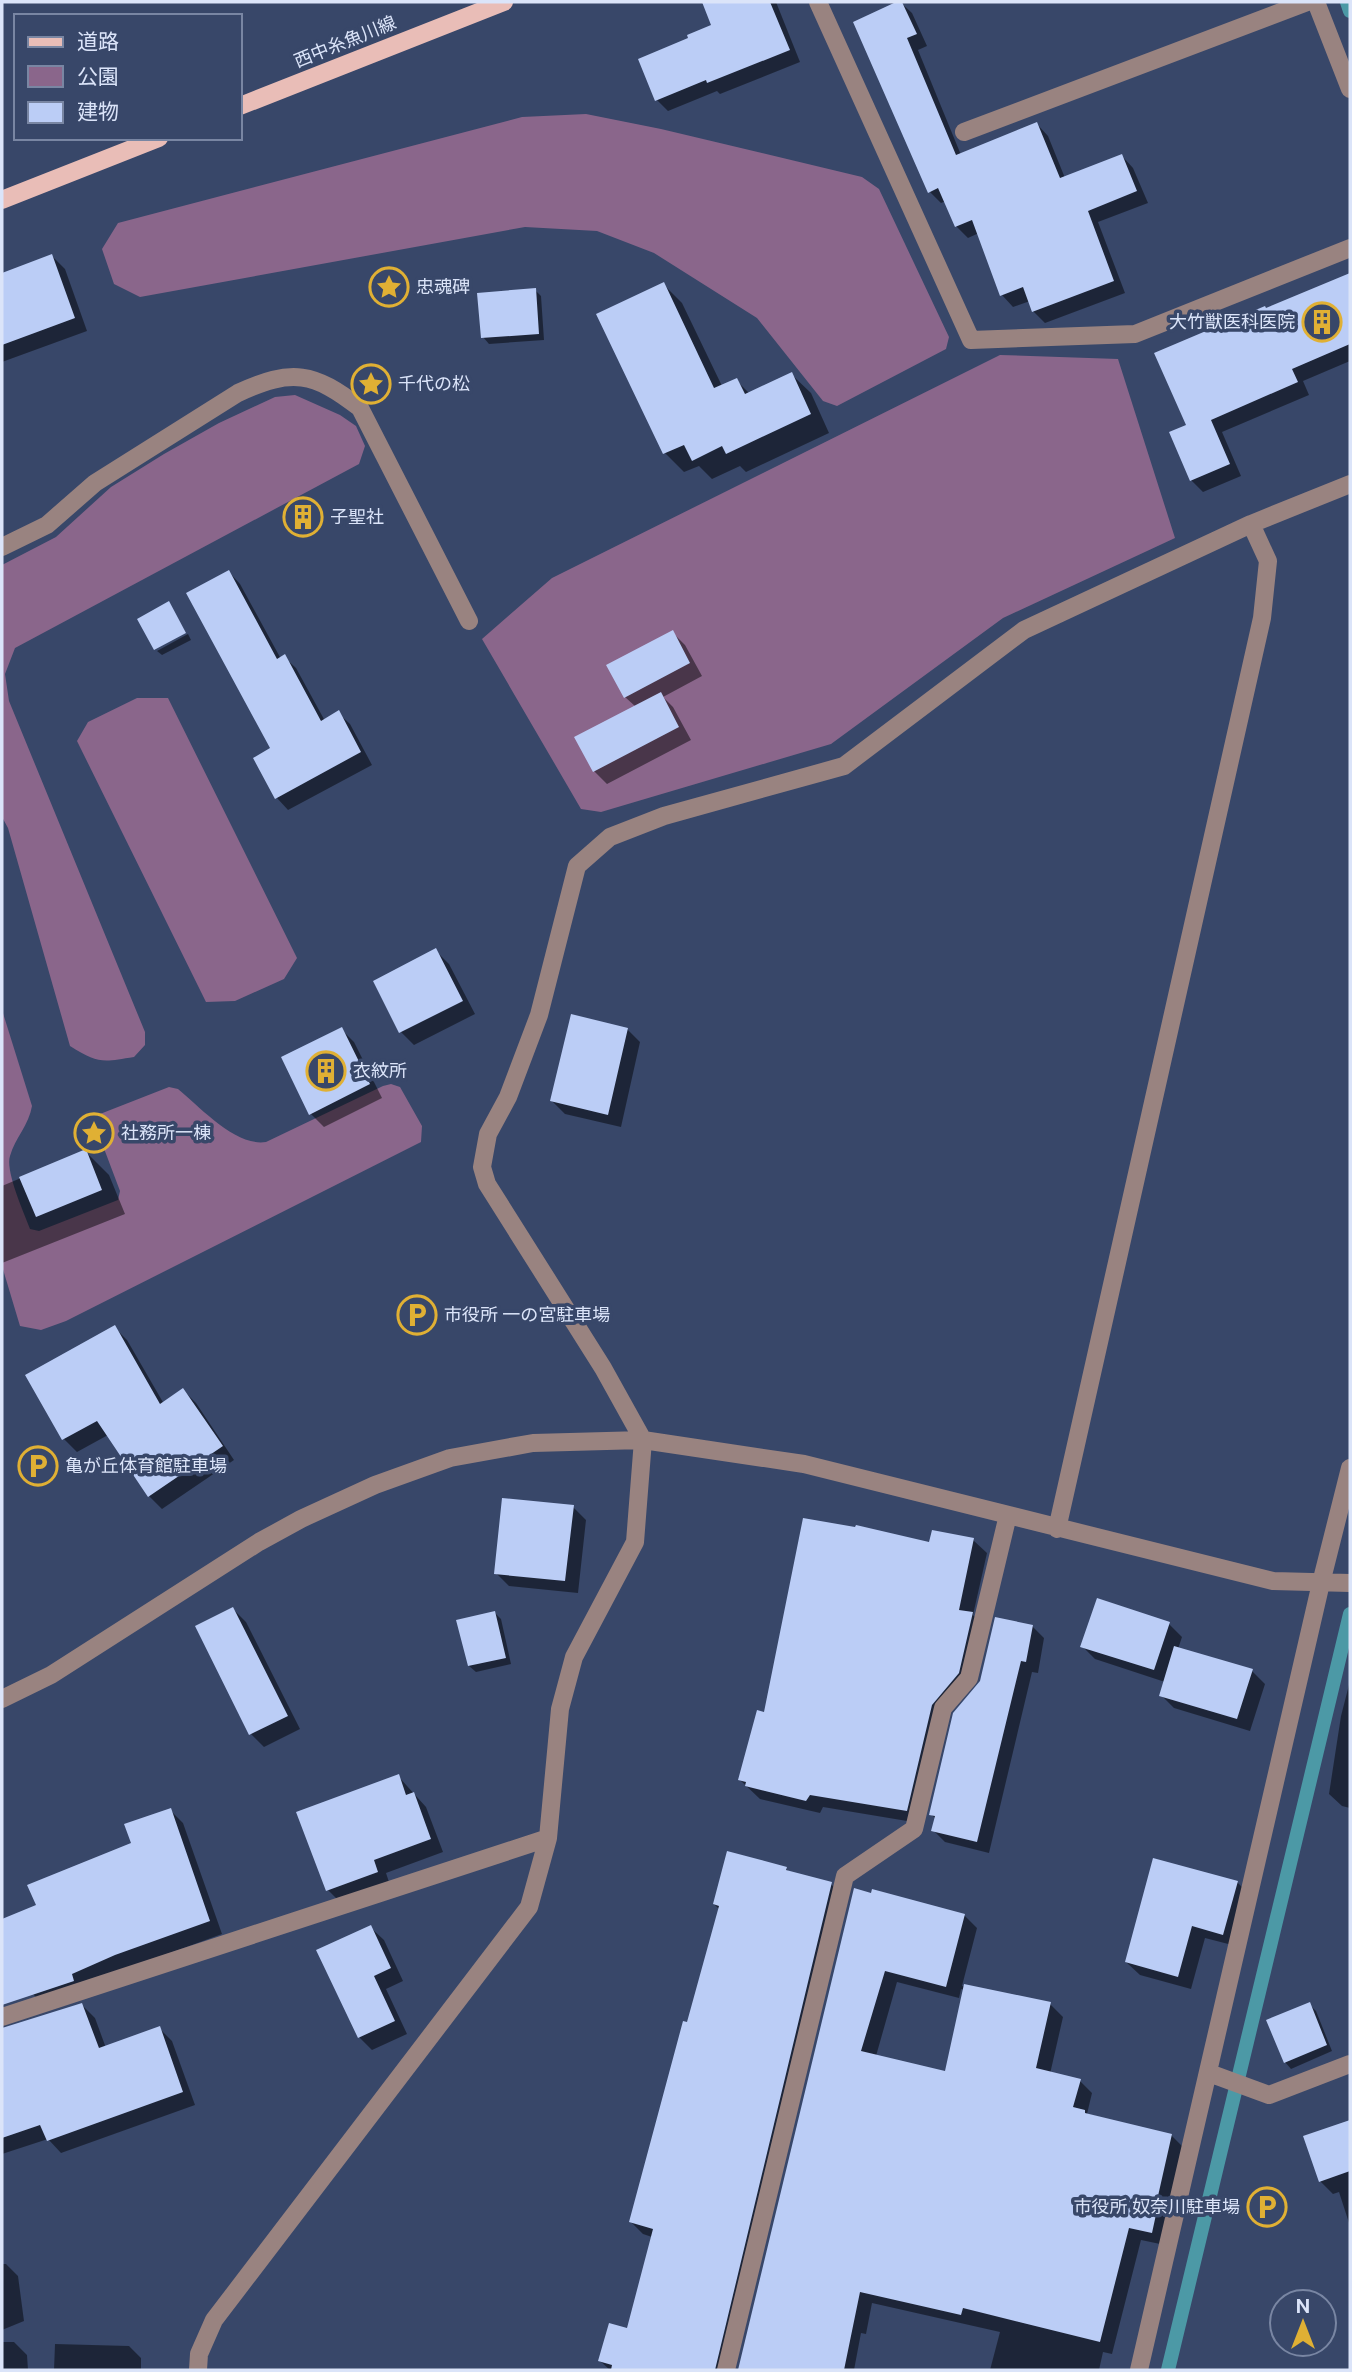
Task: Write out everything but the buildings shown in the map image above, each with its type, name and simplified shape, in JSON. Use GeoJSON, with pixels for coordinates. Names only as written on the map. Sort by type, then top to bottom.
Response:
{"type":"FeatureCollection","features":[{"type":"Feature","properties":{"kind":"main road","name":"西中糸魚川線"},"geometry":{"type":"LineString","coordinates":[[242,105],[504,2]]}},
{"type":"Feature","properties":{"kind":"main road"},"geometry":{"type":"LineString","coordinates":[[2,201],[154,140]]}},
{"type":"Feature","properties":{"kind":"street"},"geometry":{"type":"LineString","coordinates":[[818,2],[971,340],[1135,334],[1350,248]]}},
{"type":"Feature","properties":{"kind":"street"},"geometry":{"type":"LineString","coordinates":[[964,132],[1307,2]]}},
{"type":"Feature","properties":{"kind":"street"},"geometry":{"type":"LineString","coordinates":[[1316,2],[1350,89]]}},
{"type":"Feature","properties":{"kind":"street"},"geometry":{"type":"LineString","coordinates":[[2,547],[47,526],[95,483],[238,393],[262,382],[284,377],[303,377],[340,393],[360,408],[469,621]]}},
{"type":"Feature","properties":{"kind":"street"},"geometry":{"type":"LineString","coordinates":[[198,2370],[199,2354],[214,2320],[529,1907],[548,1838],[560,1709],[574,1657],[635,1542],[643,1440],[603,1368],[487,1184],[482,1167],[488,1134],[508,1097],[540,1015],[577,866],[610,837],[664,816],[844,766],[1024,630],[1251,524],[1350,484]]}},
{"type":"Feature","properties":{"kind":"street"},"geometry":{"type":"LineString","coordinates":[[1057,1529],[1262,618],[1268,561],[1251,524]]}},
{"type":"Feature","properties":{"kind":"street"},"geometry":{"type":"LineString","coordinates":[[2,1699],[51,1675],[259,1542],[300,1519],[375,1485],[450,1458],[533,1443],[643,1440],[804,1464],[1273,1581],[1350,1584]]}},
{"type":"Feature","properties":{"kind":"street"},"geometry":{"type":"LineString","coordinates":[[1139,2370],[1350,1468]]}},
{"type":"Feature","properties":{"kind":"street"},"geometry":{"type":"LineString","coordinates":[[726,2370],[845,1876],[914,1829],[943,1708],[969,1678],[1008,1516]]}},
{"type":"Feature","properties":{"kind":"street"},"geometry":{"type":"LineString","coordinates":[[2,2017],[548,1838]]}},
{"type":"Feature","properties":{"kind":"street"},"geometry":{"type":"LineString","coordinates":[[1209,2073],[1269,2095],[1350,2064]]}},
{"type":"Feature","properties":{"kind":"green space"},"geometry":{"type":"Polygon","coordinates":[[[586,114],[862,177],[879,189],[949,337],[946,349],[837,406],[823,401],[757,318],[654,253],[597,231],[525,227],[140,297],[114,284],[102,249],[118,223],[522,117],[586,114]]]}},
{"type":"Feature","properties":{"kind":"green space"},"geometry":{"type":"Polygon","coordinates":[[[1000,355],[1118,359],[1175,538],[1003,618],[831,744],[601,812],[581,809],[482,639],[552,578],[1000,355]]]}},
{"type":"Feature","properties":{"kind":"green space"},"geometry":{"type":"Polygon","coordinates":[[[295,395],[340,415],[356,426],[365,446],[359,464],[15,648],[5,674],[9,701],[145,1032],[145,1045],[134,1057],[94,1059],[70,1046],[8,828],[2,817],[2,565],[56,537],[111,487],[164,454],[219,423],[275,397],[295,395]]]}},
{"type":"Feature","properties":{"kind":"green space"},"geometry":{"type":"Polygon","coordinates":[[[137,698],[168,698],[297,958],[284,979],[235,1001],[206,1002],[77,741],[88,722],[137,698]]]}},
{"type":"Feature","properties":{"kind":"green space"},"geometry":{"type":"Polygon","coordinates":[[[2,1010],[32,1106],[12,1149],[9,1163],[16,1192],[30,1229],[39,1231],[118,1200],[120,1191],[94,1122],[100,1114],[169,1087],[178,1089],[231,1132],[255,1142],[266,1142],[391,1084],[400,1087],[422,1126],[421,1142],[66,1321],[41,1330],[20,1326],[2,1266],[2,1010]]]}},
{"type":"Feature","properties":{"kind":"waterway"},"geometry":{"type":"LineString","coordinates":[[1347,2],[1350,11]]}},
{"type":"Feature","properties":{"kind":"waterway"},"geometry":{"type":"LineString","coordinates":[[1168,2370],[1350,1614]]}},
{"type":"Feature","properties":{"kind":"place","name":"忠魂碑"},"geometry":{"type":"Point","coordinates":[389,287]}},
{"type":"Feature","properties":{"kind":"place","name":"大竹獣医科医院"},"geometry":{"type":"Point","coordinates":[1322,322]}},
{"type":"Feature","properties":{"kind":"place","name":"千代の松"},"geometry":{"type":"Point","coordinates":[371,384]}},
{"type":"Feature","properties":{"kind":"place","name":"子聖社"},"geometry":{"type":"Point","coordinates":[303,517]}},
{"type":"Feature","properties":{"kind":"place","name":"衣紋所"},"geometry":{"type":"Point","coordinates":[326,1071]}},
{"type":"Feature","properties":{"kind":"place","name":"社務所一棟"},"geometry":{"type":"Point","coordinates":[94,1133]}},
{"type":"Feature","properties":{"kind":"place","name":"市役所 一の宮駐車場"},"geometry":{"type":"Point","coordinates":[417,1315]}},
{"type":"Feature","properties":{"kind":"place","name":"亀が丘体育館駐車場"},"geometry":{"type":"Point","coordinates":[38,1466]}},
{"type":"Feature","properties":{"kind":"place","name":"市役所 奴奈川駐車場"},"geometry":{"type":"Point","coordinates":[1267,2207]}}]}
